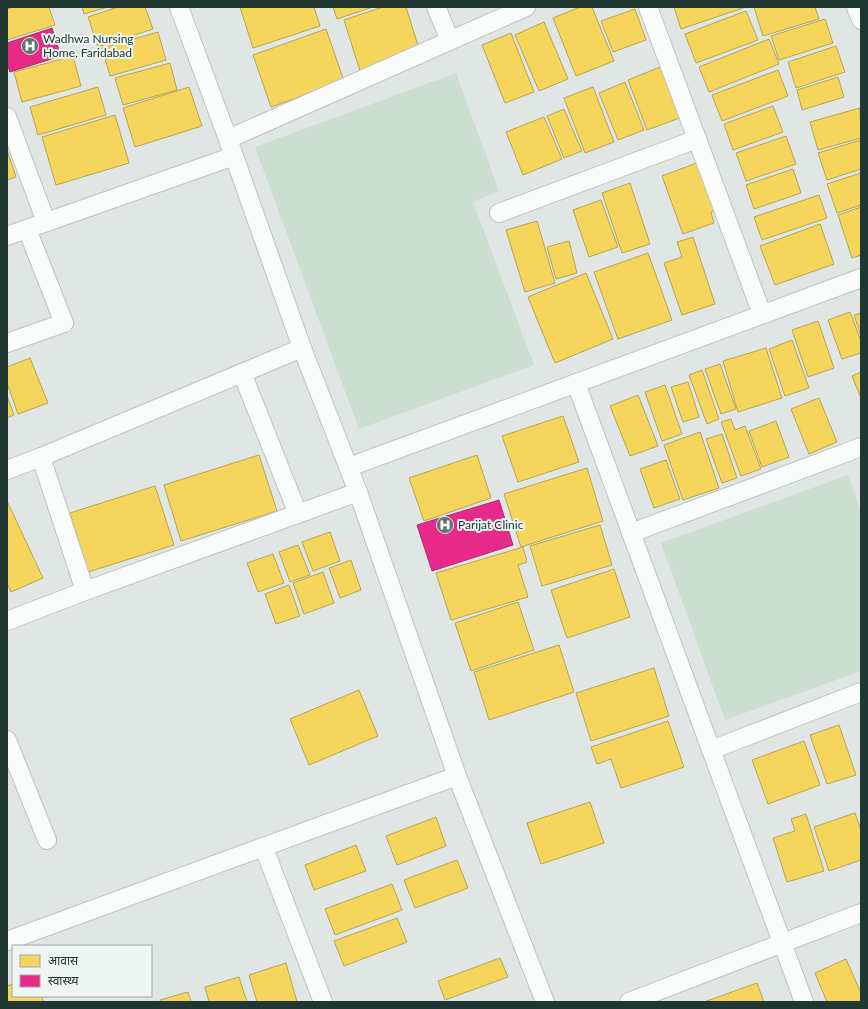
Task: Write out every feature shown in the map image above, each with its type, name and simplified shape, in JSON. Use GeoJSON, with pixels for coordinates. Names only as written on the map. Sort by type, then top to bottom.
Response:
{"type":"FeatureCollection","features":[{"type":"Feature","properties":{"kind":"street"},"geometry":{"type":"LineString","coordinates":[[179,7],[228,139],[302,348],[349,467],[457,776],[545,1002]]}},
{"type":"Feature","properties":{"kind":"street"},"geometry":{"type":"LineString","coordinates":[[436,7],[450,40]]}},
{"type":"Feature","properties":{"kind":"street"},"geometry":{"type":"LineString","coordinates":[[228,139],[526,7]]}},
{"type":"Feature","properties":{"kind":"street"},"geometry":{"type":"LineString","coordinates":[[648,7],[762,314]]}},
{"type":"Feature","properties":{"kind":"street"},"geometry":{"type":"LineString","coordinates":[[856,7],[861,20]]}},
{"type":"Feature","properties":{"kind":"street"},"geometry":{"type":"LineString","coordinates":[[7,117],[46,222]]}},
{"type":"Feature","properties":{"kind":"street"},"geometry":{"type":"LineString","coordinates":[[499,213],[697,139]]}},
{"type":"Feature","properties":{"kind":"street"},"geometry":{"type":"LineString","coordinates":[[7,236],[234,156]]}},
{"type":"Feature","properties":{"kind":"street"},"geometry":{"type":"LineString","coordinates":[[7,343],[64,322],[27,229]]}},
{"type":"Feature","properties":{"kind":"street"},"geometry":{"type":"LineString","coordinates":[[349,467],[861,278]]}},
{"type":"Feature","properties":{"kind":"street"},"geometry":{"type":"LineString","coordinates":[[7,470],[302,348]]}},
{"type":"Feature","properties":{"kind":"street"},"geometry":{"type":"LineString","coordinates":[[242,373],[298,514]]}},
{"type":"Feature","properties":{"kind":"street"},"geometry":{"type":"LineString","coordinates":[[576,384],[804,1002]]}},
{"type":"Feature","properties":{"kind":"street"},"geometry":{"type":"LineString","coordinates":[[631,533],[860,452]]}},
{"type":"Feature","properties":{"kind":"street"},"geometry":{"type":"LineString","coordinates":[[41,457],[85,590]]}},
{"type":"Feature","properties":{"kind":"street"},"geometry":{"type":"LineString","coordinates":[[7,621],[85,590],[358,492]]}},
{"type":"Feature","properties":{"kind":"street"},"geometry":{"type":"LineString","coordinates":[[711,750],[861,692]]}},
{"type":"Feature","properties":{"kind":"street"},"geometry":{"type":"LineString","coordinates":[[7,740],[46,840]]}},
{"type":"Feature","properties":{"kind":"street"},"geometry":{"type":"LineString","coordinates":[[7,941],[457,776]]}},
{"type":"Feature","properties":{"kind":"street"},"geometry":{"type":"LineString","coordinates":[[264,848],[323,1002]]}},
{"type":"Feature","properties":{"kind":"street"},"geometry":{"type":"LineString","coordinates":[[629,1002],[861,913]]}},
{"type":"Feature","properties":{"kind":"green space"},"geometry":{"type":"Polygon","coordinates":[[[456,73],[499,191],[473,202],[534,365],[359,429],[255,147],[456,73]]]}},
{"type":"Feature","properties":{"kind":"green space"},"geometry":{"type":"Polygon","coordinates":[[[848,475],[861,512],[861,671],[725,720],[661,543],[848,475]]]}},
{"type":"Feature","properties":{"kind":"building: आवास"},"geometry":{"type":"Polygon","coordinates":[[[13,7],[49,7],[55,25],[7,40],[7,9],[13,7]]]}},
{"type":"Feature","properties":{"kind":"building: आवास"},"geometry":{"type":"Polygon","coordinates":[[[82,7],[108,7],[84,14],[82,7]]]}},
{"type":"Feature","properties":{"kind":"building: आवास"},"geometry":{"type":"Polygon","coordinates":[[[118,7],[145,7],[153,29],[98,47],[88,17],[118,7]]]}},
{"type":"Feature","properties":{"kind":"building: आवास"},"geometry":{"type":"Polygon","coordinates":[[[240,7],[314,7],[320,26],[253,48],[240,7]]]}},
{"type":"Feature","properties":{"kind":"building: आवास"},"geometry":{"type":"Polygon","coordinates":[[[333,7],[373,7],[337,19],[333,7]]]}},
{"type":"Feature","properties":{"kind":"building: आवास"},"geometry":{"type":"Polygon","coordinates":[[[383,7],[406,7],[420,52],[360,71],[344,20],[383,7]]]}},
{"type":"Feature","properties":{"kind":"building: आवास"},"geometry":{"type":"Polygon","coordinates":[[[580,7],[592,7],[614,61],[576,76],[553,18],[580,7]]]}},
{"type":"Feature","properties":{"kind":"building: आवास"},"geometry":{"type":"Polygon","coordinates":[[[674,7],[746,7],[681,29],[674,7]]]}},
{"type":"Feature","properties":{"kind":"building: आवास"},"geometry":{"type":"Polygon","coordinates":[[[754,7],[815,7],[819,19],[763,36],[754,7]]]}},
{"type":"Feature","properties":{"kind":"building: आवास"},"geometry":{"type":"Polygon","coordinates":[[[635,9],[646,40],[613,52],[601,21],[635,9]]]}},
{"type":"Feature","properties":{"kind":"building: आवास"},"geometry":{"type":"Polygon","coordinates":[[[746,11],[758,40],[696,63],[685,34],[746,11]]]}},
{"type":"Feature","properties":{"kind":"building: आवास"},"geometry":{"type":"Polygon","coordinates":[[[825,19],[833,43],[779,60],[771,36],[825,19]]]}},
{"type":"Feature","properties":{"kind":"building: आवास"},"geometry":{"type":"Polygon","coordinates":[[[544,22],[568,79],[539,91],[515,35],[544,22]]]}},
{"type":"Feature","properties":{"kind":"building: आवास"},"geometry":{"type":"Polygon","coordinates":[[[326,29],[344,81],[271,107],[253,55],[326,29]]]}},
{"type":"Feature","properties":{"kind":"building: आवास"},"geometry":{"type":"Polygon","coordinates":[[[158,32],[166,60],[110,76],[102,48],[158,32]]]}},
{"type":"Feature","properties":{"kind":"building: आवास"},"geometry":{"type":"Polygon","coordinates":[[[511,33],[534,92],[505,103],[482,45],[511,33]]]}},
{"type":"Feature","properties":{"kind":"building: आवास"},"geometry":{"type":"Polygon","coordinates":[[[769,39],[779,64],[709,92],[699,67],[769,39]]]}},
{"type":"Feature","properties":{"kind":"building: आवास"},"geometry":{"type":"Polygon","coordinates":[[[836,46],[845,72],[796,88],[788,62],[836,46]]]}},
{"type":"Feature","properties":{"kind":"building: आवास"},"geometry":{"type":"Polygon","coordinates":[[[73,56],[81,86],[22,102],[14,72],[73,56]]]}},
{"type":"Feature","properties":{"kind":"building: आवास"},"geometry":{"type":"Polygon","coordinates":[[[170,63],[177,90],[123,105],[115,78],[170,63]]]}},
{"type":"Feature","properties":{"kind":"building: आवास"},"geometry":{"type":"Polygon","coordinates":[[[665,65],[685,116],[647,130],[628,80],[665,65]]]}},
{"type":"Feature","properties":{"kind":"building: आवास"},"geometry":{"type":"Polygon","coordinates":[[[778,70],[788,96],[722,121],[712,95],[778,70]]]}},
{"type":"Feature","properties":{"kind":"building: आवास"},"geometry":{"type":"Polygon","coordinates":[[[838,77],[844,97],[802,110],[797,90],[838,77]]]}},
{"type":"Feature","properties":{"kind":"building: आवास"},"geometry":{"type":"Polygon","coordinates":[[[625,82],[644,130],[618,140],[599,93],[625,82]]]}},
{"type":"Feature","properties":{"kind":"building: आवास"},"geometry":{"type":"Polygon","coordinates":[[[98,87],[106,115],[38,135],[30,107],[98,87]]]}},
{"type":"Feature","properties":{"kind":"building: आवास"},"geometry":{"type":"Polygon","coordinates":[[[189,87],[202,126],[135,147],[123,108],[189,87]]]}},
{"type":"Feature","properties":{"kind":"building: आवास"},"geometry":{"type":"Polygon","coordinates":[[[593,87],[614,142],[585,153],[564,98],[593,87]]]}},
{"type":"Feature","properties":{"kind":"building: आवास"},"geometry":{"type":"Polygon","coordinates":[[[773,106],[783,132],[733,150],[724,124],[773,106]]]}},
{"type":"Feature","properties":{"kind":"building: आवास"},"geometry":{"type":"Polygon","coordinates":[[[860,108],[861,138],[818,150],[810,122],[860,108]]]}},
{"type":"Feature","properties":{"kind":"building: आवास"},"geometry":{"type":"Polygon","coordinates":[[[564,109],[582,151],[564,158],[547,116],[564,109]]]}},
{"type":"Feature","properties":{"kind":"building: आवास"},"geometry":{"type":"Polygon","coordinates":[[[115,115],[129,163],[56,185],[42,137],[115,115]]]}},
{"type":"Feature","properties":{"kind":"building: आवास"},"geometry":{"type":"Polygon","coordinates":[[[544,117],[562,159],[523,175],[506,132],[544,117]]]}},
{"type":"Feature","properties":{"kind":"building: आवास"},"geometry":{"type":"Polygon","coordinates":[[[786,136],[796,164],[746,181],[736,153],[786,136]]]}},
{"type":"Feature","properties":{"kind":"building: आवास"},"geometry":{"type":"Polygon","coordinates":[[[861,140],[861,169],[827,180],[818,153],[861,140]]]}},
{"type":"Feature","properties":{"kind":"building: आवास"},"geometry":{"type":"Polygon","coordinates":[[[7,150],[16,177],[7,180],[7,150]]]}},
{"type":"Feature","properties":{"kind":"building: आवास"},"geometry":{"type":"Polygon","coordinates":[[[702,161],[719,209],[711,212],[714,223],[683,234],[662,176],[702,161]]]}},
{"type":"Feature","properties":{"kind":"building: आवास"},"geometry":{"type":"Polygon","coordinates":[[[793,169],[801,193],[754,209],[746,185],[793,169]]]}},
{"type":"Feature","properties":{"kind":"building: आवास"},"geometry":{"type":"Polygon","coordinates":[[[861,173],[861,205],[837,213],[827,184],[861,173]]]}},
{"type":"Feature","properties":{"kind":"building: आवास"},"geometry":{"type":"Polygon","coordinates":[[[630,183],[650,244],[622,253],[602,193],[630,183]]]}},
{"type":"Feature","properties":{"kind":"building: आवास"},"geometry":{"type":"Polygon","coordinates":[[[819,195],[827,218],[762,240],[754,217],[819,195]]]}},
{"type":"Feature","properties":{"kind":"building: आवास"},"geometry":{"type":"Polygon","coordinates":[[[601,200],[618,247],[589,257],[573,210],[601,200]]]}},
{"type":"Feature","properties":{"kind":"building: आवास"},"geometry":{"type":"Polygon","coordinates":[[[861,207],[861,255],[852,258],[838,215],[861,207]]]}},
{"type":"Feature","properties":{"kind":"building: आवास"},"geometry":{"type":"Polygon","coordinates":[[[537,221],[555,283],[525,292],[506,230],[537,221]]]}},
{"type":"Feature","properties":{"kind":"building: आवास"},"geometry":{"type":"Polygon","coordinates":[[[820,224],[834,264],[775,285],[760,246],[820,224]]]}},
{"type":"Feature","properties":{"kind":"building: आवास"},"geometry":{"type":"Polygon","coordinates":[[[693,237],[715,304],[682,315],[664,263],[682,257],[677,242],[693,237]]]}},
{"type":"Feature","properties":{"kind":"building: आवास"},"geometry":{"type":"Polygon","coordinates":[[[569,241],[577,273],[556,279],[547,247],[569,241]]]}},
{"type":"Feature","properties":{"kind":"building: आवास"},"geometry":{"type":"Polygon","coordinates":[[[648,253],[672,320],[618,339],[594,272],[648,253]]]}},
{"type":"Feature","properties":{"kind":"building: आवास"},"geometry":{"type":"Polygon","coordinates":[[[586,273],[613,339],[555,363],[528,297],[586,273]]]}},
{"type":"Feature","properties":{"kind":"building: आवास"},"geometry":{"type":"Polygon","coordinates":[[[850,312],[861,341],[861,353],[842,359],[828,320],[850,312]]]}},
{"type":"Feature","properties":{"kind":"building: आवास"},"geometry":{"type":"Polygon","coordinates":[[[861,313],[861,336],[854,315],[861,313]]]}},
{"type":"Feature","properties":{"kind":"building: आवास"},"geometry":{"type":"Polygon","coordinates":[[[818,321],[834,368],[808,377],[792,330],[818,321]]]}},
{"type":"Feature","properties":{"kind":"building: आवास"},"geometry":{"type":"Polygon","coordinates":[[[792,340],[809,388],[785,396],[769,349],[792,340]]]}},
{"type":"Feature","properties":{"kind":"building: आवास"},"geometry":{"type":"Polygon","coordinates":[[[766,348],[782,398],[738,412],[723,361],[766,348]]]}},
{"type":"Feature","properties":{"kind":"building: आवास"},"geometry":{"type":"Polygon","coordinates":[[[30,358],[48,403],[18,414],[7,383],[7,367],[30,358]]]}},
{"type":"Feature","properties":{"kind":"building: आवास"},"geometry":{"type":"Polygon","coordinates":[[[720,364],[736,409],[721,414],[705,369],[720,364]]]}},
{"type":"Feature","properties":{"kind":"building: आवास"},"geometry":{"type":"Polygon","coordinates":[[[702,370],[719,419],[707,424],[689,375],[702,370]]]}},
{"type":"Feature","properties":{"kind":"building: आवास"},"geometry":{"type":"Polygon","coordinates":[[[861,372],[861,398],[852,376],[861,372]]]}},
{"type":"Feature","properties":{"kind":"building: आवास"},"geometry":{"type":"Polygon","coordinates":[[[688,382],[699,417],[683,422],[671,387],[688,382]]]}},
{"type":"Feature","properties":{"kind":"building: आवास"},"geometry":{"type":"Polygon","coordinates":[[[665,385],[682,434],[662,441],[645,392],[665,385]]]}},
{"type":"Feature","properties":{"kind":"building: आवास"},"geometry":{"type":"Polygon","coordinates":[[[638,395],[658,446],[630,456],[610,406],[638,395]]]}},
{"type":"Feature","properties":{"kind":"building: आवास"},"geometry":{"type":"Polygon","coordinates":[[[7,396],[14,415],[7,418],[7,396]]]}},
{"type":"Feature","properties":{"kind":"building: आवास"},"geometry":{"type":"Polygon","coordinates":[[[819,398],[837,442],[809,454],[791,409],[819,398]]]}},
{"type":"Feature","properties":{"kind":"building: आवास"},"geometry":{"type":"Polygon","coordinates":[[[563,416],[579,462],[518,482],[502,436],[563,416]]]}},
{"type":"Feature","properties":{"kind":"building: आवास"},"geometry":{"type":"Polygon","coordinates":[[[731,419],[735,430],[745,426],[761,469],[741,476],[721,422],[731,419]]]}},
{"type":"Feature","properties":{"kind":"building: आवास"},"geometry":{"type":"Polygon","coordinates":[[[776,421],[789,457],[762,467],[749,431],[776,421]]]}},
{"type":"Feature","properties":{"kind":"building: आवास"},"geometry":{"type":"Polygon","coordinates":[[[700,432],[719,488],[683,500],[664,445],[700,432]]]}},
{"type":"Feature","properties":{"kind":"building: आवास"},"geometry":{"type":"Polygon","coordinates":[[[722,434],[737,478],[722,483],[706,439],[722,434]]]}},
{"type":"Feature","properties":{"kind":"building: आवास"},"geometry":{"type":"Polygon","coordinates":[[[259,455],[277,511],[181,541],[164,485],[259,455]]]}},
{"type":"Feature","properties":{"kind":"building: आवास"},"geometry":{"type":"Polygon","coordinates":[[[477,455],[491,498],[424,521],[409,478],[477,455]]]}},
{"type":"Feature","properties":{"kind":"building: आवास"},"geometry":{"type":"Polygon","coordinates":[[[666,460],[680,499],[654,508],[640,469],[666,460]]]}},
{"type":"Feature","properties":{"kind":"building: आवास"},"geometry":{"type":"Polygon","coordinates":[[[587,468],[603,521],[521,547],[504,494],[587,468]]]}},
{"type":"Feature","properties":{"kind":"building: आवास"},"geometry":{"type":"Polygon","coordinates":[[[155,486],[174,545],[88,572],[70,513],[155,486]]]}},
{"type":"Feature","properties":{"kind":"building: आवास"},"geometry":{"type":"Polygon","coordinates":[[[7,501],[43,578],[11,592],[7,583],[7,501]]]}},
{"type":"Feature","properties":{"kind":"building: आवास"},"geometry":{"type":"Polygon","coordinates":[[[600,525],[612,565],[542,586],[530,546],[600,525]]]}},
{"type":"Feature","properties":{"kind":"building: आवास"},"geometry":{"type":"Polygon","coordinates":[[[330,532],[340,561],[313,571],[302,542],[330,532]]]}},
{"type":"Feature","properties":{"kind":"building: आवास"},"geometry":{"type":"Polygon","coordinates":[[[298,545],[310,575],[290,582],[279,552],[298,545]]]}},
{"type":"Feature","properties":{"kind":"building: आवास"},"geometry":{"type":"Polygon","coordinates":[[[523,547],[527,562],[518,565],[528,597],[451,620],[436,573],[523,547]]]}},
{"type":"Feature","properties":{"kind":"building: आवास"},"geometry":{"type":"Polygon","coordinates":[[[273,554],[284,583],[258,592],[247,563],[273,554]]]}},
{"type":"Feature","properties":{"kind":"building: आवास"},"geometry":{"type":"Polygon","coordinates":[[[351,560],[361,590],[340,598],[329,568],[351,560]]]}},
{"type":"Feature","properties":{"kind":"building: आवास"},"geometry":{"type":"Polygon","coordinates":[[[614,569],[630,617],[567,638],[551,590],[614,569]]]}},
{"type":"Feature","properties":{"kind":"building: आवास"},"geometry":{"type":"Polygon","coordinates":[[[323,572],[334,603],[304,614],[293,583],[323,572]]]}},
{"type":"Feature","properties":{"kind":"building: आवास"},"geometry":{"type":"Polygon","coordinates":[[[289,585],[300,616],[276,624],[265,594],[289,585]]]}},
{"type":"Feature","properties":{"kind":"building: आवास"},"geometry":{"type":"Polygon","coordinates":[[[518,602],[534,650],[471,671],[455,623],[518,602]]]}},
{"type":"Feature","properties":{"kind":"building: आवास"},"geometry":{"type":"Polygon","coordinates":[[[559,645],[574,692],[489,720],[474,672],[559,645]]]}},
{"type":"Feature","properties":{"kind":"building: आवास"},"geometry":{"type":"Polygon","coordinates":[[[654,668],[669,716],[591,741],[576,693],[654,668]]]}},
{"type":"Feature","properties":{"kind":"building: आवास"},"geometry":{"type":"Polygon","coordinates":[[[359,690],[378,736],[309,765],[290,719],[359,690]]]}},
{"type":"Feature","properties":{"kind":"building: आवास"},"geometry":{"type":"Polygon","coordinates":[[[668,721],[684,767],[621,788],[611,759],[597,764],[591,747],[668,721]]]}},
{"type":"Feature","properties":{"kind":"building: आवास"},"geometry":{"type":"Polygon","coordinates":[[[839,725],[856,775],[827,784],[810,735],[839,725]]]}},
{"type":"Feature","properties":{"kind":"building: आवास"},"geometry":{"type":"Polygon","coordinates":[[[804,741],[820,785],[768,804],[752,760],[804,741]]]}},
{"type":"Feature","properties":{"kind":"building: आवास"},"geometry":{"type":"Polygon","coordinates":[[[590,802],[604,843],[541,864],[527,823],[590,802]]]}},
{"type":"Feature","properties":{"kind":"building: आवास"},"geometry":{"type":"Polygon","coordinates":[[[855,813],[861,830],[861,860],[829,871],[814,827],[855,813]]]}},
{"type":"Feature","properties":{"kind":"building: आवास"},"geometry":{"type":"Polygon","coordinates":[[[806,814],[824,871],[787,882],[773,838],[795,831],[791,819],[806,814]]]}},
{"type":"Feature","properties":{"kind":"building: आवास"},"geometry":{"type":"Polygon","coordinates":[[[436,817],[446,846],[397,865],[386,836],[436,817]]]}},
{"type":"Feature","properties":{"kind":"building: आवास"},"geometry":{"type":"Polygon","coordinates":[[[356,845],[366,871],[314,890],[305,865],[356,845]]]}},
{"type":"Feature","properties":{"kind":"building: आवास"},"geometry":{"type":"Polygon","coordinates":[[[457,860],[468,888],[415,908],[404,880],[457,860]]]}},
{"type":"Feature","properties":{"kind":"building: आवास"},"geometry":{"type":"Polygon","coordinates":[[[392,884],[402,910],[335,935],[325,909],[392,884]]]}},
{"type":"Feature","properties":{"kind":"building: आवास"},"geometry":{"type":"Polygon","coordinates":[[[397,918],[407,942],[344,966],[334,941],[397,918]]]}},
{"type":"Feature","properties":{"kind":"building: आवास"},"geometry":{"type":"Polygon","coordinates":[[[500,958],[508,977],[445,1000],[438,981],[500,958]]]}},
{"type":"Feature","properties":{"kind":"building: आवास"},"geometry":{"type":"Polygon","coordinates":[[[846,959],[861,993],[861,1002],[827,1002],[815,973],[846,959]]]}},
{"type":"Feature","properties":{"kind":"building: आवास"},"geometry":{"type":"Polygon","coordinates":[[[286,963],[297,1002],[257,1002],[249,975],[286,963]]]}},
{"type":"Feature","properties":{"kind":"building: आवास"},"geometry":{"type":"Polygon","coordinates":[[[239,977],[247,1002],[209,1002],[205,987],[239,977]]]}},
{"type":"Feature","properties":{"kind":"building: आवास"},"geometry":{"type":"Polygon","coordinates":[[[757,983],[764,1002],[704,1002],[757,983]]]}},
{"type":"Feature","properties":{"kind":"building: आवास"},"geometry":{"type":"Polygon","coordinates":[[[12,984],[12,997],[42,997],[44,1002],[7,1002],[7,986],[12,984]]]}},
{"type":"Feature","properties":{"kind":"building: आवास"},"geometry":{"type":"Polygon","coordinates":[[[188,992],[191,1002],[161,1002],[160,1000],[188,992]]]}},
{"type":"Feature","properties":{"kind":"building: स्वास्थ्य"},"geometry":{"type":"Polygon","coordinates":[[[52,28],[61,56],[10,72],[7,63],[7,43],[52,28]]]}},
{"type":"Feature","properties":{"kind":"building: स्वास्थ्य"},"geometry":{"type":"Polygon","coordinates":[[[499,500],[513,545],[432,571],[417,525],[499,500]]]}},
{"type":"Feature","properties":{"kind":"place","name":"Wadhwa Nursing Home, Faridabad"},"geometry":{"type":"Point","coordinates":[30,46]}},
{"type":"Feature","properties":{"kind":"place","name":"Parijat Clinic"},"geometry":{"type":"Point","coordinates":[445,525]}}]}
